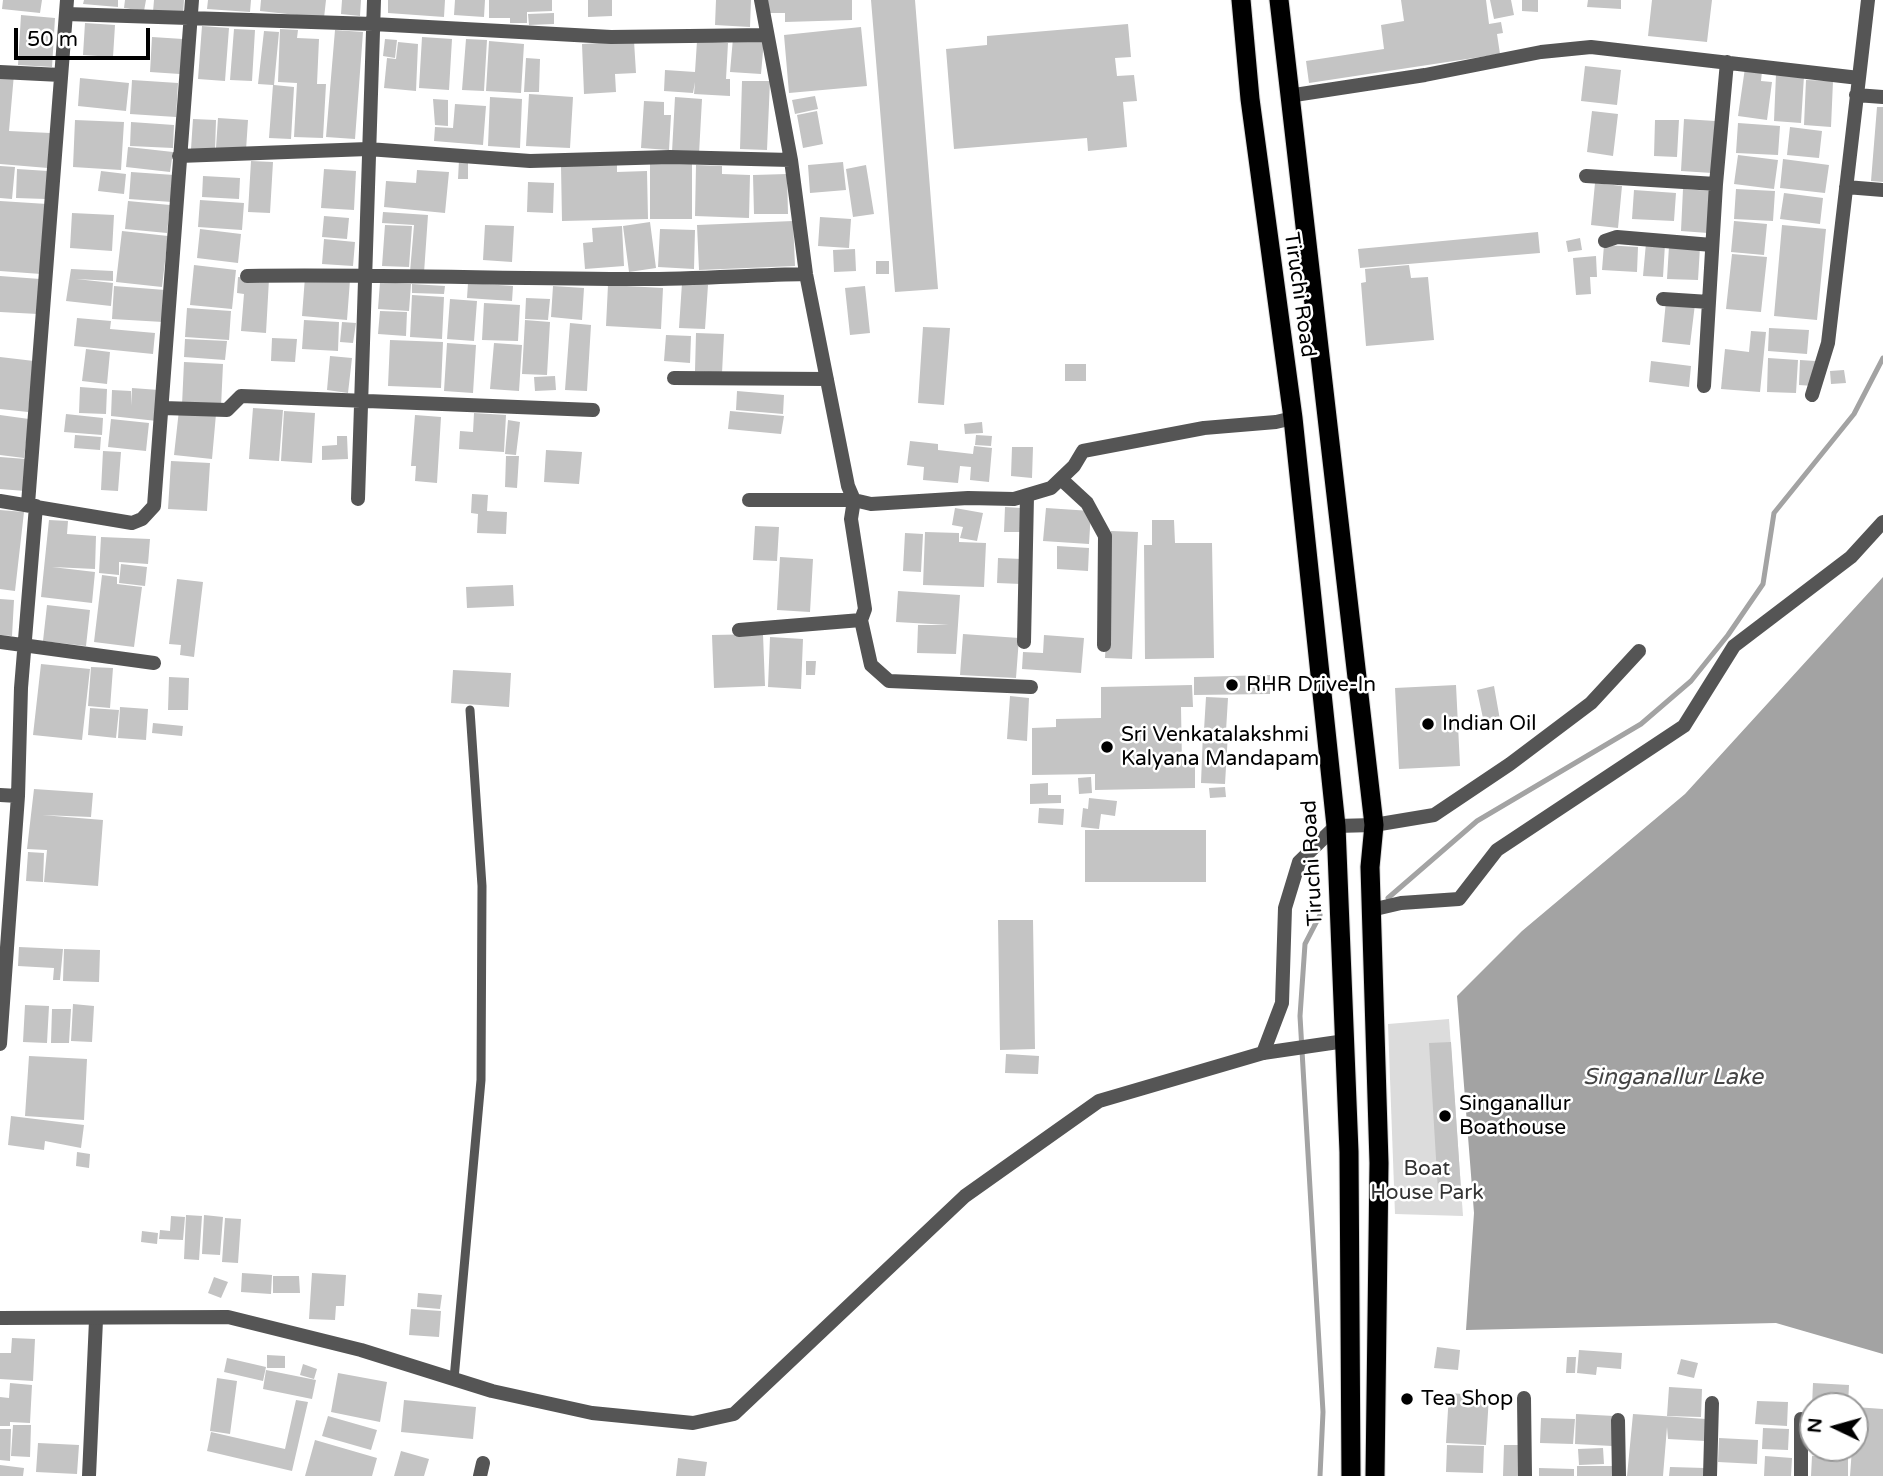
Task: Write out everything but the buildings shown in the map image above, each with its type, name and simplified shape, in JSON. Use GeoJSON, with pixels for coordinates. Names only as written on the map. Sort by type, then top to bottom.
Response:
{"type":"FeatureCollection","features":[{"type":"Feature","properties":{"kind":"highway","name":"Tiruchi Road"},"geometry":{"type":"LineString","coordinates":[[1241,0],[1250,99],[1293,418],[1336,826],[1349,1152],[1351,1476]]}},
{"type":"Feature","properties":{"kind":"highway"},"geometry":{"type":"LineString","coordinates":[[1279,0],[1374,825],[1370,867],[1379,1163],[1375,1476]]}},
{"type":"Feature","properties":{"kind":"street"},"geometry":{"type":"LineString","coordinates":[[0,501],[132,523],[142,519],[154,506],[192,0]]}},
{"type":"Feature","properties":{"kind":"street"},"geometry":{"type":"LineString","coordinates":[[358,499],[374,0]]}},
{"type":"Feature","properties":{"kind":"street"},"geometry":{"type":"LineString","coordinates":[[761,0],[791,160],[806,274],[848,486],[854,500],[851,519],[865,609],[861,620],[871,665],[889,681],[1031,687]]}},
{"type":"Feature","properties":{"kind":"street"},"geometry":{"type":"LineString","coordinates":[[1812,395],[1828,343],[1868,0]]}},
{"type":"Feature","properties":{"kind":"street"},"geometry":{"type":"LineString","coordinates":[[0,1044],[18,796],[32,505],[66,7],[190,19],[373,24],[611,37],[767,35]]}},
{"type":"Feature","properties":{"kind":"street"},"geometry":{"type":"LineString","coordinates":[[1288,96],[1425,75],[1569,48],[1591,47],[1859,78]]}},
{"type":"Feature","properties":{"kind":"street"},"geometry":{"type":"LineString","coordinates":[[1704,386],[1716,184],[1727,62]]}},
{"type":"Feature","properties":{"kind":"street"},"geometry":{"type":"LineString","coordinates":[[0,72],[61,75]]}},
{"type":"Feature","properties":{"kind":"street"},"geometry":{"type":"LineString","coordinates":[[1856,95],[1883,97]]}},
{"type":"Feature","properties":{"kind":"street"},"geometry":{"type":"LineString","coordinates":[[179,156],[368,149],[530,161],[670,157],[791,160]]}},
{"type":"Feature","properties":{"kind":"street"},"geometry":{"type":"LineString","coordinates":[[1586,176],[1716,184]]}},
{"type":"Feature","properties":{"kind":"street"},"geometry":{"type":"LineString","coordinates":[[1846,187],[1883,190]]}},
{"type":"Feature","properties":{"kind":"street"},"geometry":{"type":"LineString","coordinates":[[1605,241],[1617,237],[1712,245]]}},
{"type":"Feature","properties":{"kind":"street"},"geometry":{"type":"LineString","coordinates":[[247,276],[367,274],[436,278],[642,279],[806,274]]}},
{"type":"Feature","properties":{"kind":"street"},"geometry":{"type":"LineString","coordinates":[[1663,299],[1709,302]]}},
{"type":"Feature","properties":{"kind":"street"},"geometry":{"type":"LineString","coordinates":[[674,378],[827,379]]}},
{"type":"Feature","properties":{"kind":"street"},"geometry":{"type":"LineString","coordinates":[[163,408],[227,410],[241,396],[593,410]]}},
{"type":"Feature","properties":{"kind":"street"},"geometry":{"type":"LineString","coordinates":[[749,500],[854,500],[871,504],[968,498],[1014,499],[1051,488],[1083,451],[1203,428],[1293,418]]}},
{"type":"Feature","properties":{"kind":"street"},"geometry":{"type":"LineString","coordinates":[[1061,479],[1087,503],[1105,536],[1104,645]]}},
{"type":"Feature","properties":{"kind":"street"},"geometry":{"type":"LineString","coordinates":[[1024,642],[1027,495]]}},
{"type":"Feature","properties":{"kind":"street"},"geometry":{"type":"LineString","coordinates":[[1371,910],[1401,903],[1459,899],[1497,850],[1684,726],[1734,646],[1851,557],[1883,522]]}},
{"type":"Feature","properties":{"kind":"street"},"geometry":{"type":"LineString","coordinates":[[739,630],[861,620]]}},
{"type":"Feature","properties":{"kind":"street"},"geometry":{"type":"LineString","coordinates":[[0,642],[154,663]]}},
{"type":"Feature","properties":{"kind":"street"},"geometry":{"type":"LineString","coordinates":[[1263,1053],[1282,1003],[1285,908],[1299,862],[1336,826],[1374,825],[1434,816],[1591,703],[1639,651]]}},
{"type":"Feature","properties":{"kind":"street"},"geometry":{"type":"LineString","coordinates":[[0,795],[18,796]]}},
{"type":"Feature","properties":{"kind":"street"},"geometry":{"type":"LineString","coordinates":[[0,1318],[96,1320],[228,1317],[361,1350],[492,1391],[592,1413],[693,1423],[734,1414],[965,1196],[1100,1101],[1263,1053],[1345,1041]]}},
{"type":"Feature","properties":{"kind":"street"},"geometry":{"type":"LineString","coordinates":[[89,1476],[96,1320]]}},
{"type":"Feature","properties":{"kind":"street"},"geometry":{"type":"LineString","coordinates":[[1524,1398],[1525,1476]]}},
{"type":"Feature","properties":{"kind":"street"},"geometry":{"type":"LineString","coordinates":[[1710,1476],[1712,1403]]}},
{"type":"Feature","properties":{"kind":"street"},"geometry":{"type":"LineString","coordinates":[[1618,1420],[1619,1476]]}},
{"type":"Feature","properties":{"kind":"lane"},"geometry":{"type":"LineString","coordinates":[[454,1379],[481,1080],[482,886],[470,710]]}},
{"type":"Feature","properties":{"kind":"green space","name":"Boat House Park"},"geometry":{"type":"Polygon","coordinates":[[[1449,1019],[1463,1216],[1395,1214],[1388,1024],[1449,1019]]]}},
{"type":"Feature","properties":{"kind":"water","name":"Singanallur Lake"},"geometry":{"type":"Polygon","coordinates":[[[1883,577],[1883,1354],[1776,1323],[1466,1330],[1474,1213],[1457,996],[1522,931],[1685,794],[1883,577]]]}},
{"type":"Feature","properties":{"kind":"waterway"},"geometry":{"type":"LineString","coordinates":[[1388,898],[1477,821],[1641,724],[1691,681],[1728,635],[1763,584],[1774,513],[1854,414],[1883,358]]}},
{"type":"Feature","properties":{"kind":"waterway"},"geometry":{"type":"LineString","coordinates":[[1320,915],[1305,944],[1300,1016],[1323,1412],[1320,1476]]}},
{"type":"Feature","properties":{"kind":"place","name":"RHR Drive-In"},"geometry":{"type":"Point","coordinates":[1232,685]}},
{"type":"Feature","properties":{"kind":"place","name":"Indian Oil"},"geometry":{"type":"Point","coordinates":[1428,724]}},
{"type":"Feature","properties":{"kind":"place","name":"Sri Venkatalakshmi Kalyana Mandapam"},"geometry":{"type":"Point","coordinates":[1107,747]}},
{"type":"Feature","properties":{"kind":"place","name":"Singanallur Boathouse"},"geometry":{"type":"Point","coordinates":[1445,1116]}},
{"type":"Feature","properties":{"kind":"place","name":"Tea Shop"},"geometry":{"type":"Point","coordinates":[1407,1399]}}]}
